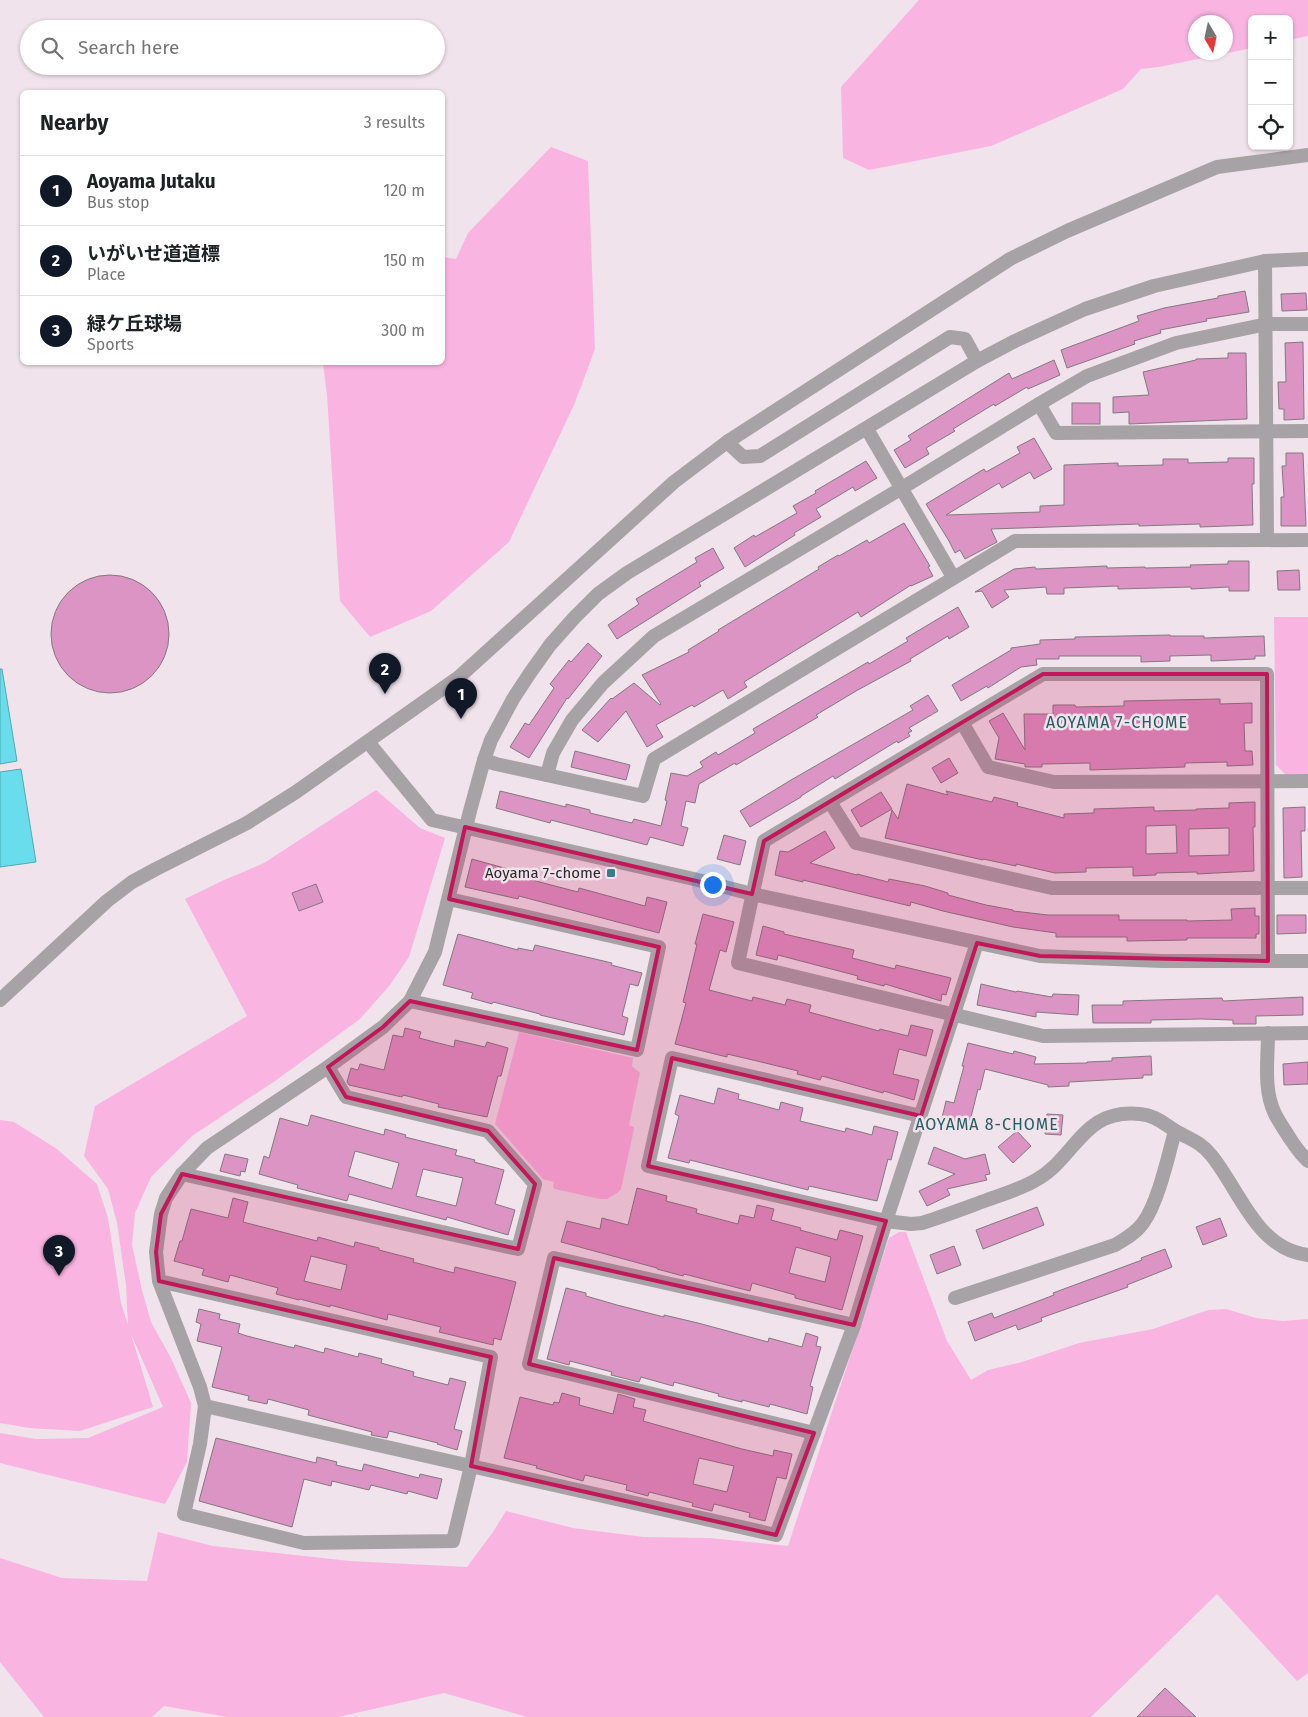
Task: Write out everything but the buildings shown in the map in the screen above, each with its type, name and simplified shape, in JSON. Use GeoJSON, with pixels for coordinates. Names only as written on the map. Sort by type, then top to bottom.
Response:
{"type":"FeatureCollection","features":[{"type":"Feature","properties":{"kind":"street"},"geometry":{"type":"LineString","coordinates":[[0,1000],[107,901],[132,882],[156,868],[247,823],[296,792],[459,677],[674,482],[728,442],[1010,259],[1067,231],[1217,167],[1308,155]]}},
{"type":"Feature","properties":{"kind":"street"},"geometry":{"type":"LineString","coordinates":[[159,1281],[492,1357],[471,1466],[453,1541],[304,1543],[184,1514],[200,1444],[205,1406],[200,1387],[159,1281],[156,1252],[161,1214],[166,1198],[182,1174],[206,1148],[383,1028],[410,1001],[435,952],[465,828],[484,760],[496,732],[513,699],[550,645],[598,594],[627,573],[867,429],[976,361],[1015,341],[1085,309],[1154,286],[1265,261],[1308,259]]}},
{"type":"Feature","properties":{"kind":"street"},"geometry":{"type":"LineString","coordinates":[[1265,261],[1268,540]]}},
{"type":"Feature","properties":{"kind":"street"},"geometry":{"type":"LineString","coordinates":[[547,775],[553,753],[572,720],[603,683],[654,636],[1039,404],[1087,376],[1176,343],[1267,324],[1308,324]]}},
{"type":"Feature","properties":{"kind":"street"},"geometry":{"type":"LineString","coordinates":[[728,442],[743,457],[760,456],[950,337],[965,339],[976,361]]}},
{"type":"Feature","properties":{"kind":"street"},"geometry":{"type":"LineString","coordinates":[[1039,404],[1056,433],[1308,431]]}},
{"type":"Feature","properties":{"kind":"street"},"geometry":{"type":"LineString","coordinates":[[867,429],[953,577]]}},
{"type":"Feature","properties":{"kind":"street"},"geometry":{"type":"LineString","coordinates":[[484,760],[643,796],[654,759],[1014,541],[1308,540]]}},
{"type":"Feature","properties":{"kind":"street"},"geometry":{"type":"LineString","coordinates":[[1268,961],[1267,674],[1043,674],[963,724],[764,841],[738,963],[1043,1036],[1308,1033]]}},
{"type":"Feature","properties":{"kind":"street"},"geometry":{"type":"LineString","coordinates":[[963,724],[988,767],[1054,782],[1308,781]]}},
{"type":"Feature","properties":{"kind":"street"},"geometry":{"type":"LineString","coordinates":[[368,742],[432,820],[465,828],[694,879],[752,894],[1040,956],[1162,961],[1308,961]]}},
{"type":"Feature","properties":{"kind":"street"},"geometry":{"type":"LineString","coordinates":[[830,802],[856,844],[1052,888],[1308,888]]}},
{"type":"Feature","properties":{"kind":"street"},"geometry":{"type":"LineString","coordinates":[[410,1001],[637,1050],[659,947],[448,899]]}},
{"type":"Feature","properties":{"kind":"street"},"geometry":{"type":"LineString","coordinates":[[205,1406],[776,1535],[854,1325],[977,943]]}},
{"type":"Feature","properties":{"kind":"street"},"geometry":{"type":"LineString","coordinates":[[1268,1033],[1267,1074],[1270,1102],[1274,1113],[1301,1156],[1308,1161]]}},
{"type":"Feature","properties":{"kind":"street"},"geometry":{"type":"LineString","coordinates":[[921,1116],[672,1058],[648,1166],[886,1221],[922,1224],[1016,1190],[1037,1180],[1053,1168],[1094,1124],[1112,1115],[1143,1114],[1159,1119],[1176,1131],[1196,1140],[1211,1154],[1262,1231],[1282,1248],[1308,1255]]}},
{"type":"Feature","properties":{"kind":"street"},"geometry":{"type":"LineString","coordinates":[[182,1174],[518,1249],[535,1184],[488,1131],[346,1097],[328,1067]]}},
{"type":"Feature","properties":{"kind":"street"},"geometry":{"type":"LineString","coordinates":[[955,1298],[1115,1245],[1131,1235],[1143,1224],[1152,1207],[1176,1131]]}},
{"type":"Feature","properties":{"kind":"street"},"geometry":{"type":"LineString","coordinates":[[814,1433],[530,1364],[554,1258],[854,1325]]}},
{"type":"Feature","properties":{"kind":"highlighted area"},"geometry":{"type":"Polygon","coordinates":[[[1043,674],[1267,674],[1268,961],[1040,956],[977,943],[921,1116],[672,1058],[648,1166],[886,1221],[854,1325],[554,1258],[529,1364],[814,1433],[776,1535],[471,1466],[491,1357],[159,1281],[156,1252],[161,1214],[182,1174],[518,1249],[535,1184],[488,1131],[346,1097],[328,1067],[383,1027],[410,1001],[637,1050],[659,947],[449,899],[465,827],[752,894],[764,841],[1043,674]]]}},
{"type":"Feature","properties":{"kind":"shaded area"},"geometry":{"type":"Polygon","coordinates":[[[919,0],[1308,0],[1308,36],[1293,39],[1293,15],[1248,15],[1248,49],[1233,52],[1233,15],[1188,15],[1188,60],[1193,60],[1141,69],[1123,89],[991,146],[869,170],[843,158],[841,87],[919,0]]]}},
{"type":"Feature","properties":{"kind":"shaded area"},"geometry":{"type":"Polygon","coordinates":[[[551,147],[588,161],[595,349],[574,405],[509,542],[431,611],[370,637],[340,601],[327,395],[323,365],[445,365],[445,257],[456,259],[468,233],[551,147]]]}},
{"type":"Feature","properties":{"kind":"shaded area"},"geometry":{"type":"Polygon","coordinates":[[[1274,617],[1308,617],[1308,774],[1285,774],[1276,765],[1274,617]]]}},
{"type":"Feature","properties":{"kind":"shaded area"},"geometry":{"type":"Polygon","coordinates":[[[376,790],[420,828],[445,838],[409,957],[390,985],[360,1019],[275,1081],[192,1136],[151,1177],[135,1213],[132,1245],[151,1322],[171,1358],[191,1403],[187,1462],[165,1504],[0,1463],[0,1433],[36,1439],[88,1438],[163,1407],[131,1334],[153,1407],[80,1431],[29,1428],[0,1423],[0,1120],[14,1122],[57,1149],[97,1184],[108,1218],[121,1303],[128,1325],[126,1285],[117,1223],[108,1189],[84,1156],[95,1106],[247,1016],[185,899],[264,863],[376,790]]]}},
{"type":"Feature","properties":{"kind":"shaded area"},"geometry":{"type":"Polygon","coordinates":[[[519,1032],[633,1058],[632,1066],[640,1073],[629,1125],[634,1127],[634,1129],[621,1189],[607,1199],[555,1189],[553,1187],[554,1182],[543,1179],[495,1124],[519,1032]]]}},
{"type":"Feature","properties":{"kind":"shaded area"},"geometry":{"type":"Polygon","coordinates":[[[899,1232],[906,1232],[947,1341],[971,1380],[988,1370],[1022,1362],[1079,1343],[1153,1329],[1208,1310],[1226,1309],[1256,1318],[1283,1321],[1308,1319],[1308,1673],[1297,1681],[1217,1594],[1091,1717],[527,1717],[444,1693],[338,1717],[228,1717],[164,1706],[152,1717],[44,1717],[0,1662],[0,1558],[62,1578],[147,1581],[158,1532],[213,1546],[350,1561],[467,1567],[506,1511],[573,1528],[644,1537],[710,1538],[788,1546],[889,1238],[899,1232]]]}},
{"type":"Feature","properties":{"kind":"water"},"geometry":{"type":"Polygon","coordinates":[[[0,669],[2,669],[17,761],[0,764],[0,669]]]}},
{"type":"Feature","properties":{"kind":"water"},"geometry":{"type":"Polygon","coordinates":[[[21,769],[36,862],[0,867],[0,772],[21,769]]]}},
{"type":"Feature","properties":{"kind":"place","name":"いがいせ道道標"},"geometry":{"type":"Point","coordinates":[385,694]}},
{"type":"Feature","properties":{"kind":"place","name":"Aoyama Jutaku"},"geometry":{"type":"Point","coordinates":[461,719]}},
{"type":"Feature","properties":{"kind":"place","name":"Aoyama 7-chome"},"geometry":{"type":"Point","coordinates":[611,873]}},
{"type":"Feature","properties":{"kind":"place","name":"緑ケ丘球場"},"geometry":{"type":"Point","coordinates":[59,1276]}},
{"type":"Feature","properties":{"kind":"district","name":"AOYAMA 7-CHOME"},"geometry":{"type":"Point","coordinates":[1117,722]}},
{"type":"Feature","properties":{"kind":"district","name":"AOYAMA 8-CHOME"},"geometry":{"type":"Point","coordinates":[987,1124]}}]}
